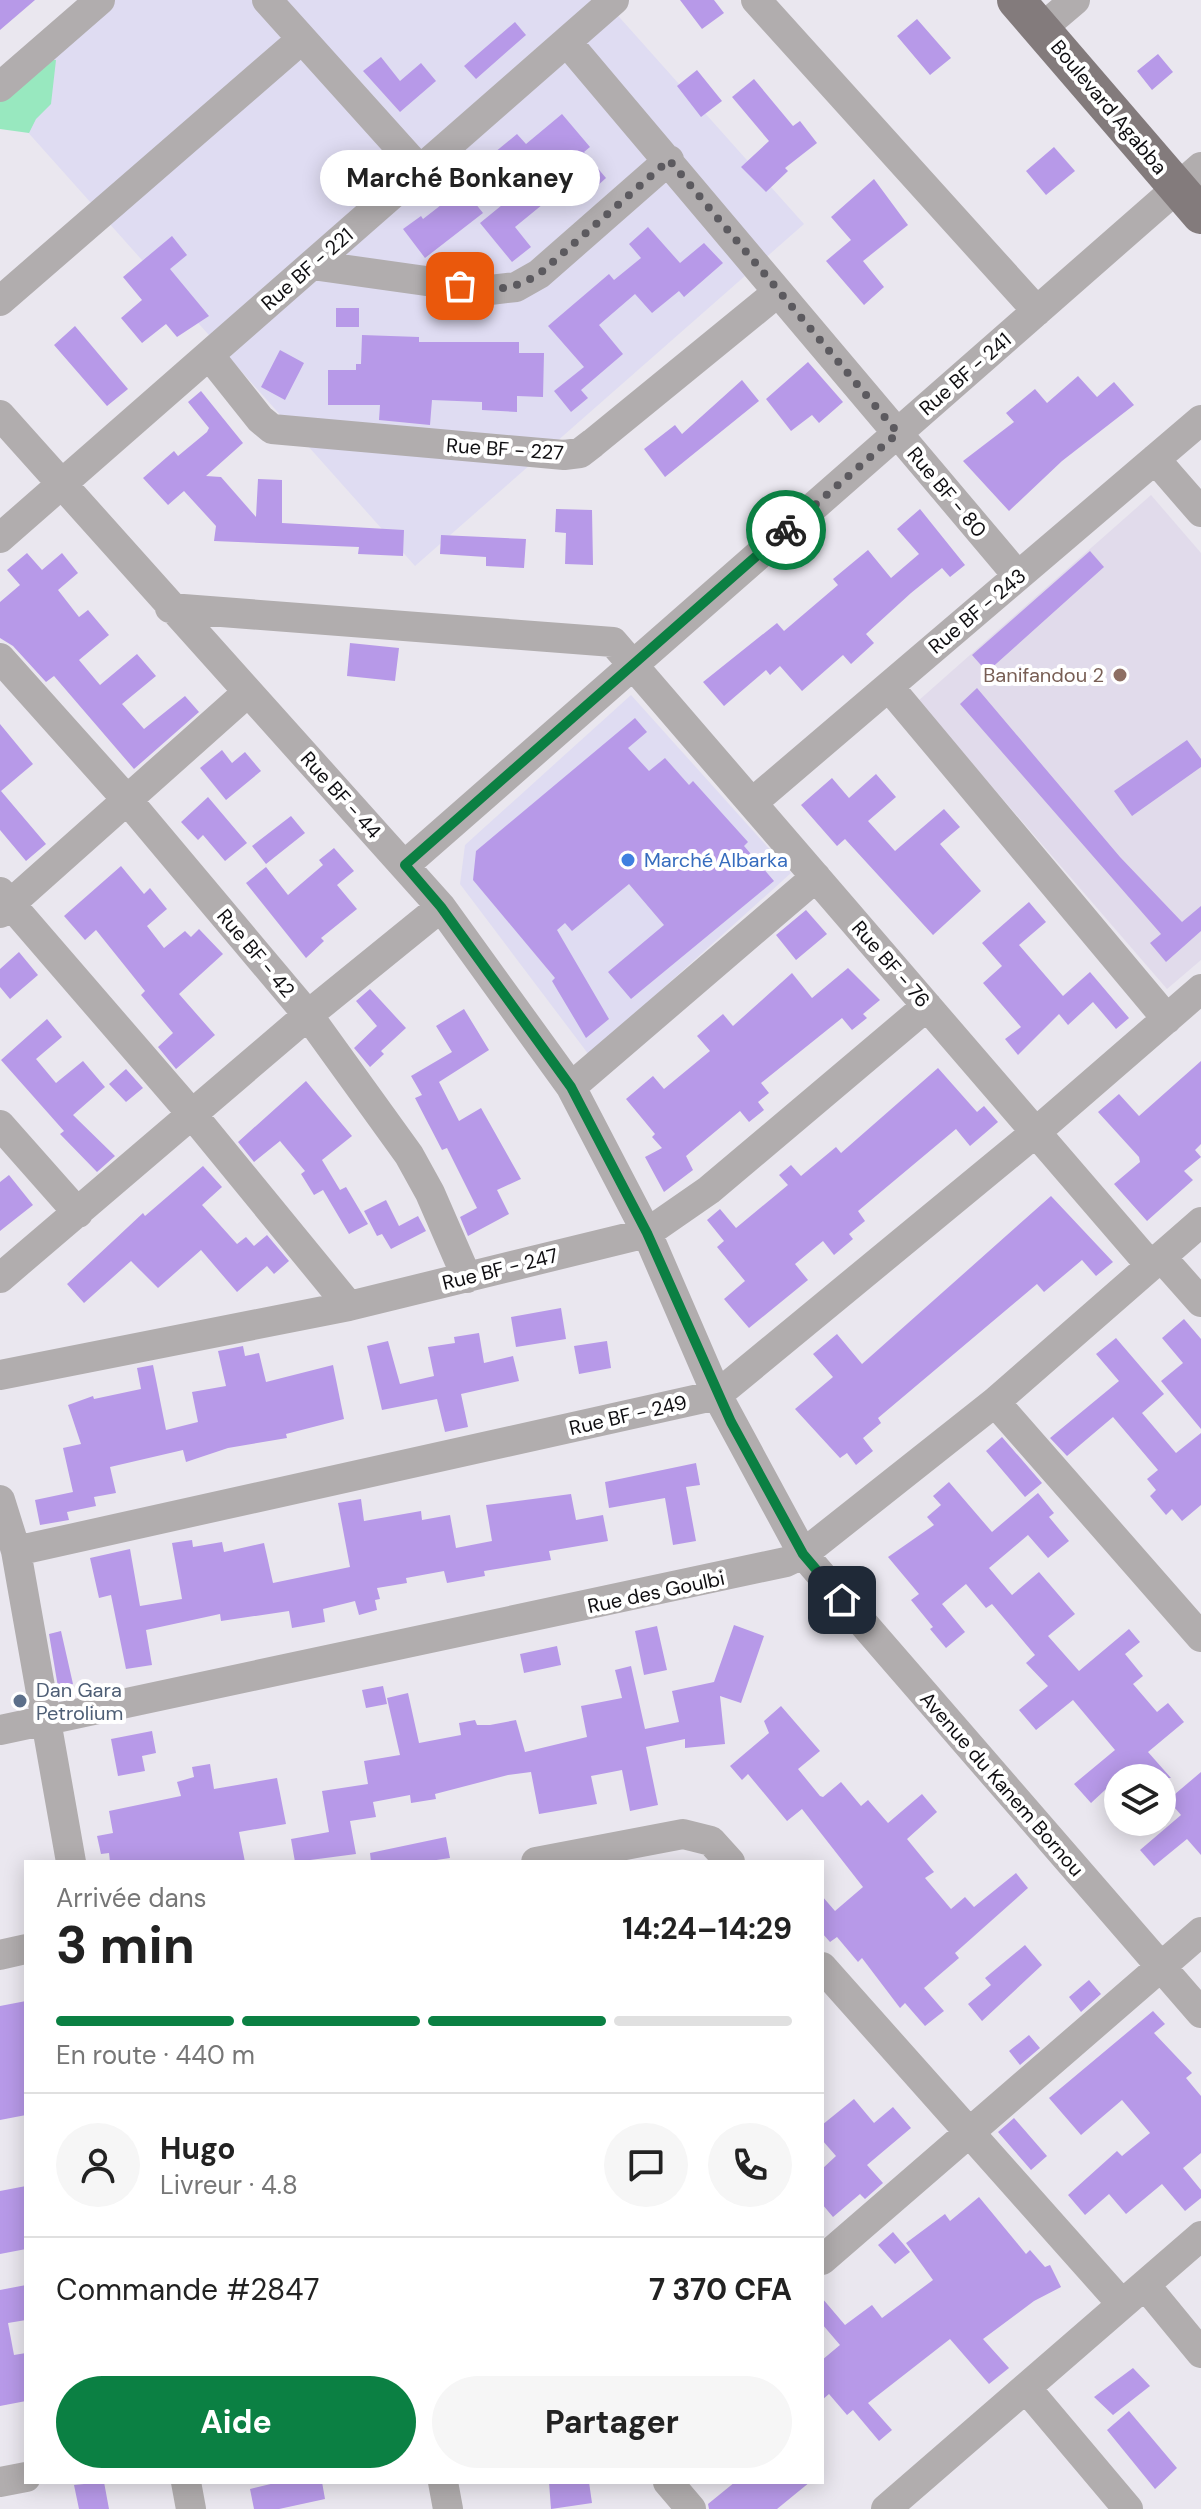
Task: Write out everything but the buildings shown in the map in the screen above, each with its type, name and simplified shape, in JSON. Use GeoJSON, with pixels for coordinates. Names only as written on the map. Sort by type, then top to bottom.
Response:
{"type":"FeatureCollection","features":[{"type":"Feature","properties":{"kind":"main road","name":"Boulevard Agabba"},"geometry":{"type":"LineString","coordinates":[[1016,0],[1193,190]]}},
{"type":"Feature","properties":{"kind":"street"},"geometry":{"type":"LineString","coordinates":[[0,87],[100,0]]}},
{"type":"Feature","properties":{"kind":"street"},"geometry":{"type":"LineString","coordinates":[[267,0],[420,170]]}},
{"type":"Feature","properties":{"kind":"street","name":"Rue BF - 221"},"geometry":{"type":"LineString","coordinates":[[0,538],[614,0]]}},
{"type":"Feature","properties":{"kind":"street"},"geometry":{"type":"LineString","coordinates":[[756,0],[1037,311]]}},
{"type":"Feature","properties":{"kind":"street"},"geometry":{"type":"LineString","coordinates":[[1042,28],[1075,0]]}},
{"type":"Feature","properties":{"kind":"street"},"geometry":{"type":"LineString","coordinates":[[0,301],[302,39]]}},
{"type":"Feature","properties":{"kind":"street","name":"Rue BF - 80"},"geometry":{"type":"LineString","coordinates":[[567,42],[1018,576]]}},
{"type":"Feature","properties":{"kind":"street"},"geometry":{"type":"LineString","coordinates":[[312,265],[490,290],[516,287],[539,274],[669,160]]}},
{"type":"Feature","properties":{"kind":"street","name":"Rue BF - 241"},"geometry":{"type":"LineString","coordinates":[[405,865],[631,663],[1037,311],[1193,190]]}},
{"type":"Feature","properties":{"kind":"street","name":"Rue BF - 227"},"geometry":{"type":"LineString","coordinates":[[209,355],[260,419],[272,429],[564,455],[580,453],[778,292]]}},
{"type":"Feature","properties":{"kind":"street","name":"Rue BF - 44"},"geometry":{"type":"LineString","coordinates":[[0,415],[441,907],[571,1087],[647,1233],[717,1395],[803,1554]]}},
{"type":"Feature","properties":{"kind":"street","name":"Rue BF - 243"},"geometry":{"type":"LineString","coordinates":[[752,803],[1201,420]]}},
{"type":"Feature","properties":{"kind":"street"},"geometry":{"type":"LineString","coordinates":[[1155,459],[1201,512]]}},
{"type":"Feature","properties":{"kind":"street","name":"Rue BF - 76"},"geometry":{"type":"LineString","coordinates":[[170,608],[613,642],[1036,1132],[1156,1261],[1201,1302]]}},
{"type":"Feature","properties":{"kind":"street","name":"Rue BF - 42"},"geometry":{"type":"LineString","coordinates":[[0,658],[129,802],[308,1015],[409,1155],[430,1193],[467,1278]]}},
{"type":"Feature","properties":{"kind":"street"},"geometry":{"type":"LineString","coordinates":[[889,687],[1167,1019]]}},
{"type":"Feature","properties":{"kind":"street"},"geometry":{"type":"LineString","coordinates":[[247,693],[129,802],[4,903],[191,1113],[349,1306]]}},
{"type":"Feature","properties":{"kind":"street"},"geometry":{"type":"LineString","coordinates":[[571,1087],[816,877]]}},
{"type":"Feature","properties":{"kind":"street"},"geometry":{"type":"LineString","coordinates":[[0,1278],[191,1113],[441,907]]}},
{"type":"Feature","properties":{"kind":"street","name":"Rue BF - 249"},"geometry":{"type":"LineString","coordinates":[[16,1551],[717,1395],[1036,1132],[1201,989]]}},
{"type":"Feature","properties":{"kind":"street","name":"Rue BF - 247"},"geometry":{"type":"LineString","coordinates":[[0,1375],[349,1306],[647,1233],[709,1190],[927,1006]]}},
{"type":"Feature","properties":{"kind":"street"},"geometry":{"type":"LineString","coordinates":[[0,1125],[78,1213]]}},
{"type":"Feature","properties":{"kind":"street","name":"Rue des Goulbi"},"geometry":{"type":"LineString","coordinates":[[0,1730],[769,1569],[803,1554],[995,1402],[1201,1222]]}},
{"type":"Feature","properties":{"kind":"street"},"geometry":{"type":"LineString","coordinates":[[995,1402],[1201,1637]]}},
{"type":"Feature","properties":{"kind":"street"},"geometry":{"type":"LineString","coordinates":[[0,1500],[16,1551],[71,1860]]}},
{"type":"Feature","properties":{"kind":"street","name":"Avenue du Kanem Bornou"},"geometry":{"type":"LineString","coordinates":[[803,1554],[1201,2013]]}},
{"type":"Feature","properties":{"kind":"street"},"geometry":{"type":"LineString","coordinates":[[546,1860],[683,1834],[711,1841],[728,1860]]}},
{"type":"Feature","properties":{"kind":"street"},"geometry":{"type":"LineString","coordinates":[[824,2258],[1201,1932]]}},
{"type":"Feature","properties":{"kind":"street"},"geometry":{"type":"LineString","coordinates":[[0,1955],[24,1949]]}},
{"type":"Feature","properties":{"kind":"street"},"geometry":{"type":"LineString","coordinates":[[824,1969],[969,2134],[1134,2294],[1201,2353]]}},
{"type":"Feature","properties":{"kind":"street"},"geometry":{"type":"LineString","coordinates":[[901,2504],[1026,2388],[1201,2236]]}},
{"type":"Feature","properties":{"kind":"street"},"geometry":{"type":"LineString","coordinates":[[1026,2388],[1128,2509]]}},
{"type":"Feature","properties":{"kind":"street"},"geometry":{"type":"LineString","coordinates":[[0,2482],[24,2477]]}},
{"type":"Feature","properties":{"kind":"street"},"geometry":{"type":"LineString","coordinates":[[186,2484],[191,2509]]}},
{"type":"Feature","properties":{"kind":"street"},"geometry":{"type":"LineString","coordinates":[[443,2484],[448,2509]]}},
{"type":"Feature","properties":{"kind":"street"},"geometry":{"type":"LineString","coordinates":[[670,2484],[691,2509]]}},
{"type":"Feature","properties":{"kind":"shaded area"},"geometry":{"type":"Polygon","coordinates":[[[91,0],[604,0],[804,224],[415,566],[0,101],[91,0]]]}},
{"type":"Feature","properties":{"kind":"shaded area"},"geometry":{"type":"Polygon","coordinates":[[[1151,495],[1201,553],[1201,960],[1167,989],[918,701],[1151,495]]]}},
{"type":"Feature","properties":{"kind":"shaded area"},"geometry":{"type":"Polygon","coordinates":[[[631,695],[791,873],[589,1055],[460,884],[465,845],[631,695]]]}},
{"type":"Feature","properties":{"kind":"green space"},"geometry":{"type":"Polygon","coordinates":[[[32,59],[56,60],[51,104],[36,119],[29,133],[0,129],[0,73],[32,59]]]}},
{"type":"Feature","properties":{"kind":"way so far"},"geometry":{"type":"LineString","coordinates":[[460,286],[490,290],[516,287],[539,274],[669,160],[898,433],[786,530]]}},
{"type":"Feature","properties":{"kind":"place","name":"Marché Bonkaney"},"geometry":{"type":"Point","coordinates":[460,286]}},
{"type":"Feature","properties":{"kind":"place","name":"Banifandou 2"},"geometry":{"type":"Point","coordinates":[1120,675]}},
{"type":"Feature","properties":{"kind":"place","name":"Marché Albarka"},"geometry":{"type":"Point","coordinates":[628,860]}},
{"type":"Feature","properties":{"kind":"place","name":"Dan Gara Petrolium"},"geometry":{"type":"Point","coordinates":[20,1701]}},
{"type":"Feature","properties":{"kind":"route"},"geometry":{"type":"LineString","coordinates":[[786,530],[631,663],[405,865],[441,907],[571,1087],[589,1117],[647,1233],[731,1422],[803,1554],[842,1600]]}}]}
